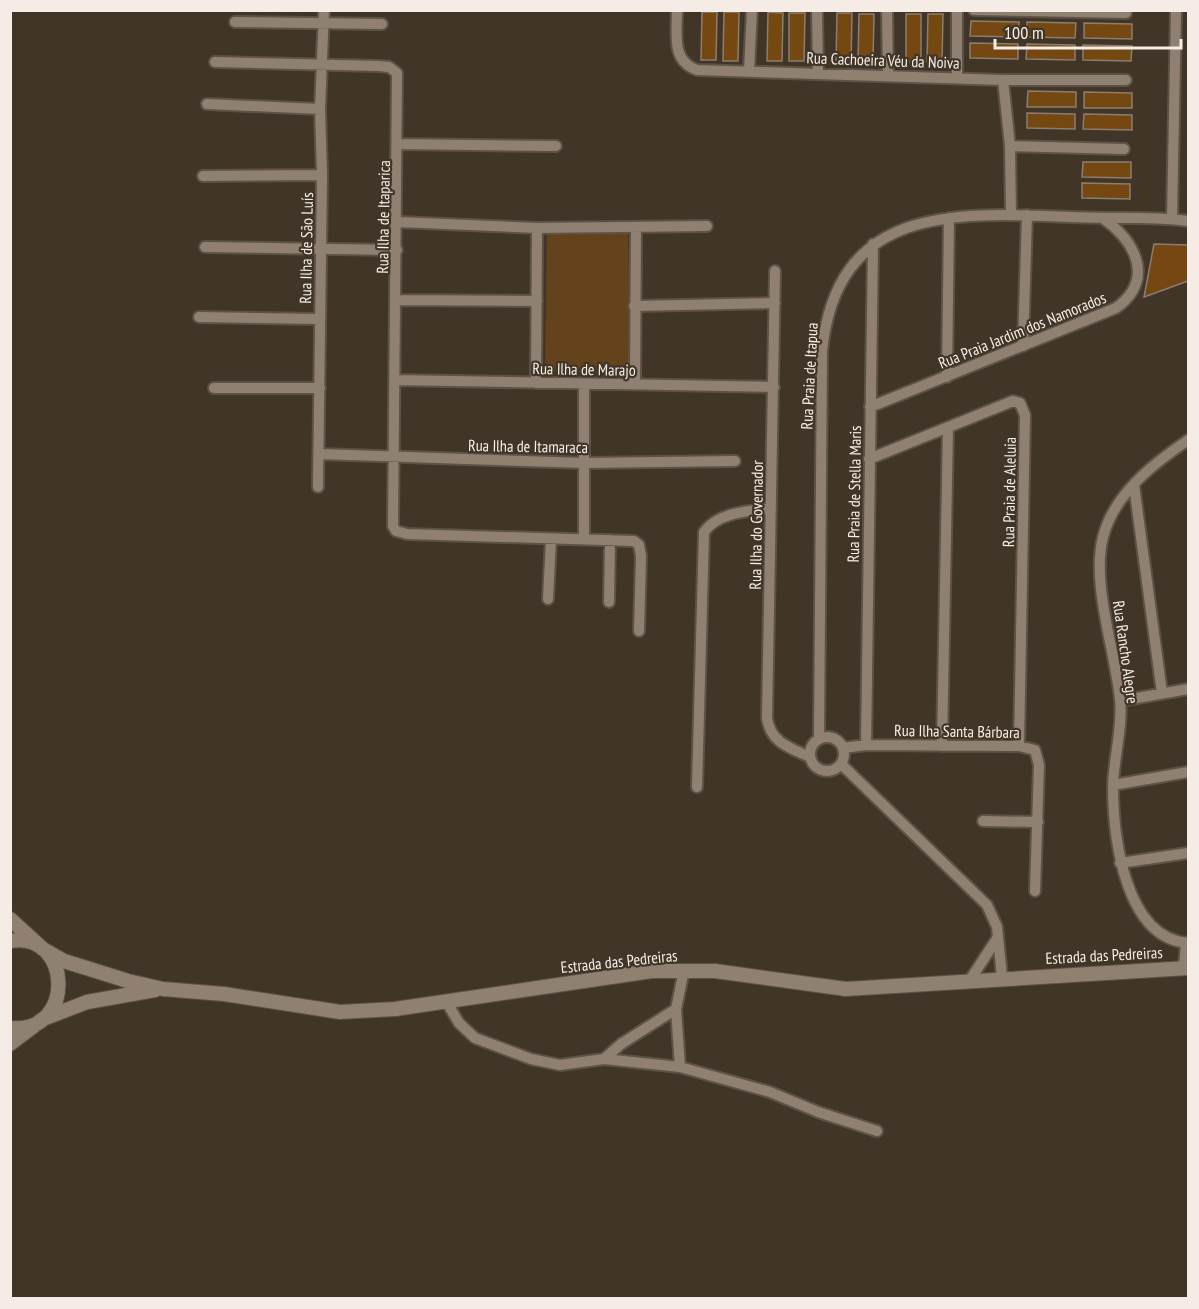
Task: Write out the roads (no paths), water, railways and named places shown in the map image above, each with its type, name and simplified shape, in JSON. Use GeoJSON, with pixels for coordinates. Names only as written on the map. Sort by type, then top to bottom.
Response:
{"type":"FeatureCollection","features":[{"type":"Feature","properties":{"kind":"street","name":"Rua Ilha de São Luís"},"geometry":{"type":"LineString","coordinates":[[318,487],[322,175],[320,109],[324,10]]}},
{"type":"Feature","properties":{"kind":"street","name":"Rua Cachoeira Véu da Noiva"},"geometry":{"type":"LineString","coordinates":[[677,10],[679,57],[684,64],[698,70],[1003,80],[1126,80]]}},
{"type":"Feature","properties":{"kind":"street"},"geometry":{"type":"LineString","coordinates":[[749,71],[752,10]]}},
{"type":"Feature","properties":{"kind":"street"},"geometry":{"type":"LineString","coordinates":[[817,10],[818,73]]}},
{"type":"Feature","properties":{"kind":"street"},"geometry":{"type":"LineString","coordinates":[[887,10],[888,75]]}},
{"type":"Feature","properties":{"kind":"street"},"geometry":{"type":"LineString","coordinates":[[957,10],[957,77]]}},
{"type":"Feature","properties":{"kind":"street"},"geometry":{"type":"LineString","coordinates":[[974,10],[1126,13]]}},
{"type":"Feature","properties":{"kind":"street"},"geometry":{"type":"LineString","coordinates":[[1172,219],[1176,10]]}},
{"type":"Feature","properties":{"kind":"street"},"geometry":{"type":"LineString","coordinates":[[235,22],[382,24]]}},
{"type":"Feature","properties":{"kind":"street","name":"Rua Ilha de Itaparica"},"geometry":{"type":"LineString","coordinates":[[215,62],[379,66],[396,71],[399,75],[392,523],[396,531],[411,534],[551,538]]}},
{"type":"Feature","properties":{"kind":"street"},"geometry":{"type":"LineString","coordinates":[[1003,80],[1010,146],[1011,215]]}},
{"type":"Feature","properties":{"kind":"street"},"geometry":{"type":"LineString","coordinates":[[207,104],[320,109]]}},
{"type":"Feature","properties":{"kind":"street"},"geometry":{"type":"LineString","coordinates":[[398,144],[556,146]]}},
{"type":"Feature","properties":{"kind":"street"},"geometry":{"type":"LineString","coordinates":[[1010,146],[1124,149]]}},
{"type":"Feature","properties":{"kind":"street"},"geometry":{"type":"LineString","coordinates":[[203,176],[322,175]]}},
{"type":"Feature","properties":{"kind":"street"},"geometry":{"type":"LineString","coordinates":[[1023,346],[1027,215]]}},
{"type":"Feature","properties":{"kind":"street","name":"Rua Praia de Itapua"},"geometry":{"type":"LineString","coordinates":[[819,738],[824,332],[829,309],[848,269],[873,244],[900,230],[950,218],[1027,215],[1188,221]]}},
{"type":"Feature","properties":{"kind":"street"},"geometry":{"type":"LineString","coordinates":[[947,377],[950,218]]}},
{"type":"Feature","properties":{"kind":"street","name":"Rua Praia Jardim dos Namorados"},"geometry":{"type":"LineString","coordinates":[[870,407],[1116,308],[1129,296],[1135,284],[1138,262],[1125,237],[1104,219]]}},
{"type":"Feature","properties":{"kind":"street"},"geometry":{"type":"LineString","coordinates":[[398,222],[537,228],[707,226]]}},
{"type":"Feature","properties":{"kind":"street"},"geometry":{"type":"LineString","coordinates":[[536,383],[537,228]]}},
{"type":"Feature","properties":{"kind":"street"},"geometry":{"type":"LineString","coordinates":[[635,384],[636,228]]}},
{"type":"Feature","properties":{"kind":"street","name":"Rua Praia de Stella Maris"},"geometry":{"type":"LineString","coordinates":[[866,745],[873,244]]}},
{"type":"Feature","properties":{"kind":"street"},"geometry":{"type":"LineString","coordinates":[[206,247],[398,250]]}},
{"type":"Feature","properties":{"kind":"street","name":"Rua Ilha do Governador"},"geometry":{"type":"LineString","coordinates":[[775,271],[768,725],[770,731],[781,743],[810,757]]}},
{"type":"Feature","properties":{"kind":"street"},"geometry":{"type":"LineString","coordinates":[[397,300],[537,301]]}},
{"type":"Feature","properties":{"kind":"street"},"geometry":{"type":"LineString","coordinates":[[634,306],[774,303]]}},
{"type":"Feature","properties":{"kind":"street"},"geometry":{"type":"LineString","coordinates":[[199,316],[320,319]]}},
{"type":"Feature","properties":{"kind":"street","name":"Rua Ilha de Marajo"},"geometry":{"type":"LineString","coordinates":[[395,381],[584,386],[635,384],[774,387]]}},
{"type":"Feature","properties":{"kind":"street"},"geometry":{"type":"LineString","coordinates":[[584,386],[584,538]]}},
{"type":"Feature","properties":{"kind":"street"},"geometry":{"type":"LineString","coordinates":[[214,388],[320,388]]}},
{"type":"Feature","properties":{"kind":"street","name":"Rua Praia de Aleluia"},"geometry":{"type":"LineString","coordinates":[[869,459],[1012,401],[1020,403],[1024,410],[1019,746]]}},
{"type":"Feature","properties":{"kind":"street"},"geometry":{"type":"LineString","coordinates":[[942,746],[948,427]]}},
{"type":"Feature","properties":{"kind":"street","name":"Rua Rancho Alegre"},"geometry":{"type":"LineString","coordinates":[[1187,943],[1161,933],[1145,921],[1120,863],[1113,785],[1120,701],[1098,564],[1108,519],[1134,485],[1188,440]]}},
{"type":"Feature","properties":{"kind":"street","name":"Rua Ilha de Itamaraca"},"geometry":{"type":"LineString","coordinates":[[320,454],[584,463],[735,461]]}},
{"type":"Feature","properties":{"kind":"street"},"geometry":{"type":"LineString","coordinates":[[1134,485],[1162,693]]}},
{"type":"Feature","properties":{"kind":"street"},"geometry":{"type":"LineString","coordinates":[[696,787],[704,532],[708,526],[729,515],[771,508]]}},
{"type":"Feature","properties":{"kind":"street"},"geometry":{"type":"LineString","coordinates":[[548,599],[551,538],[634,541],[640,549],[639,631]]}},
{"type":"Feature","properties":{"kind":"street"},"geometry":{"type":"LineString","coordinates":[[609,602],[610,540]]}},
{"type":"Feature","properties":{"kind":"street"},"geometry":{"type":"LineString","coordinates":[[1120,701],[1188,689]]}},
{"type":"Feature","properties":{"kind":"street"},"geometry":{"type":"LineString","coordinates":[[831,736],[843,747],[841,764],[825,771],[815,767],[810,757],[811,746],[819,738],[831,736]]}},
{"type":"Feature","properties":{"kind":"street","name":"Rua Ilha Santa Bárbara"},"geometry":{"type":"LineString","coordinates":[[843,747],[866,745],[1033,748],[1038,754],[1035,891]]}},
{"type":"Feature","properties":{"kind":"street"},"geometry":{"type":"LineString","coordinates":[[841,764],[987,905],[994,917],[1002,977]]}},
{"type":"Feature","properties":{"kind":"street"},"geometry":{"type":"LineString","coordinates":[[1113,785],[1188,772]]}},
{"type":"Feature","properties":{"kind":"street"},"geometry":{"type":"LineString","coordinates":[[983,821],[1038,822]]}},
{"type":"Feature","properties":{"kind":"street"},"geometry":{"type":"LineString","coordinates":[[1120,863],[1188,853]]}},
{"type":"Feature","properties":{"kind":"street"},"geometry":{"type":"LineString","coordinates":[[10,919],[43,949],[58,971],[60,984],[55,1003],[43,1019],[10,1044]]}},
{"type":"Feature","properties":{"kind":"street"},"geometry":{"type":"LineString","coordinates":[[969,980],[998,937]]}},
{"type":"Feature","properties":{"kind":"street"},"geometry":{"type":"LineString","coordinates":[[10,941],[30,943],[43,949]]}},
{"type":"Feature","properties":{"kind":"street"},"geometry":{"type":"LineString","coordinates":[[1186,968],[1187,943]]}},
{"type":"Feature","properties":{"kind":"street","name":"Estrada das Pedreiras"},"geometry":{"type":"LineString","coordinates":[[43,949],[63,961],[128,981],[163,988],[224,994],[340,1012],[395,1009],[634,973],[684,970],[715,971],[846,989],[1002,977],[1186,968]]}},
{"type":"Feature","properties":{"kind":"street"},"geometry":{"type":"LineString","coordinates":[[680,1067],[676,1010],[684,970]]}},
{"type":"Feature","properties":{"kind":"street","name":"Estrada das Pedreiras"},"geometry":{"type":"LineString","coordinates":[[43,1019],[87,1002],[163,988]]}},
{"type":"Feature","properties":{"kind":"street"},"geometry":{"type":"LineString","coordinates":[[446,1001],[459,1023],[475,1038],[511,1052],[560,1065],[604,1059],[680,1067],[770,1092],[818,1112],[876,1131]]}},
{"type":"Feature","properties":{"kind":"street"},"geometry":{"type":"LineString","coordinates":[[604,1059],[621,1044],[676,1010]]}},
{"type":"Feature","properties":{"kind":"street"},"geometry":{"type":"LineString","coordinates":[[10,1028],[31,1026],[43,1019]]}}]}
